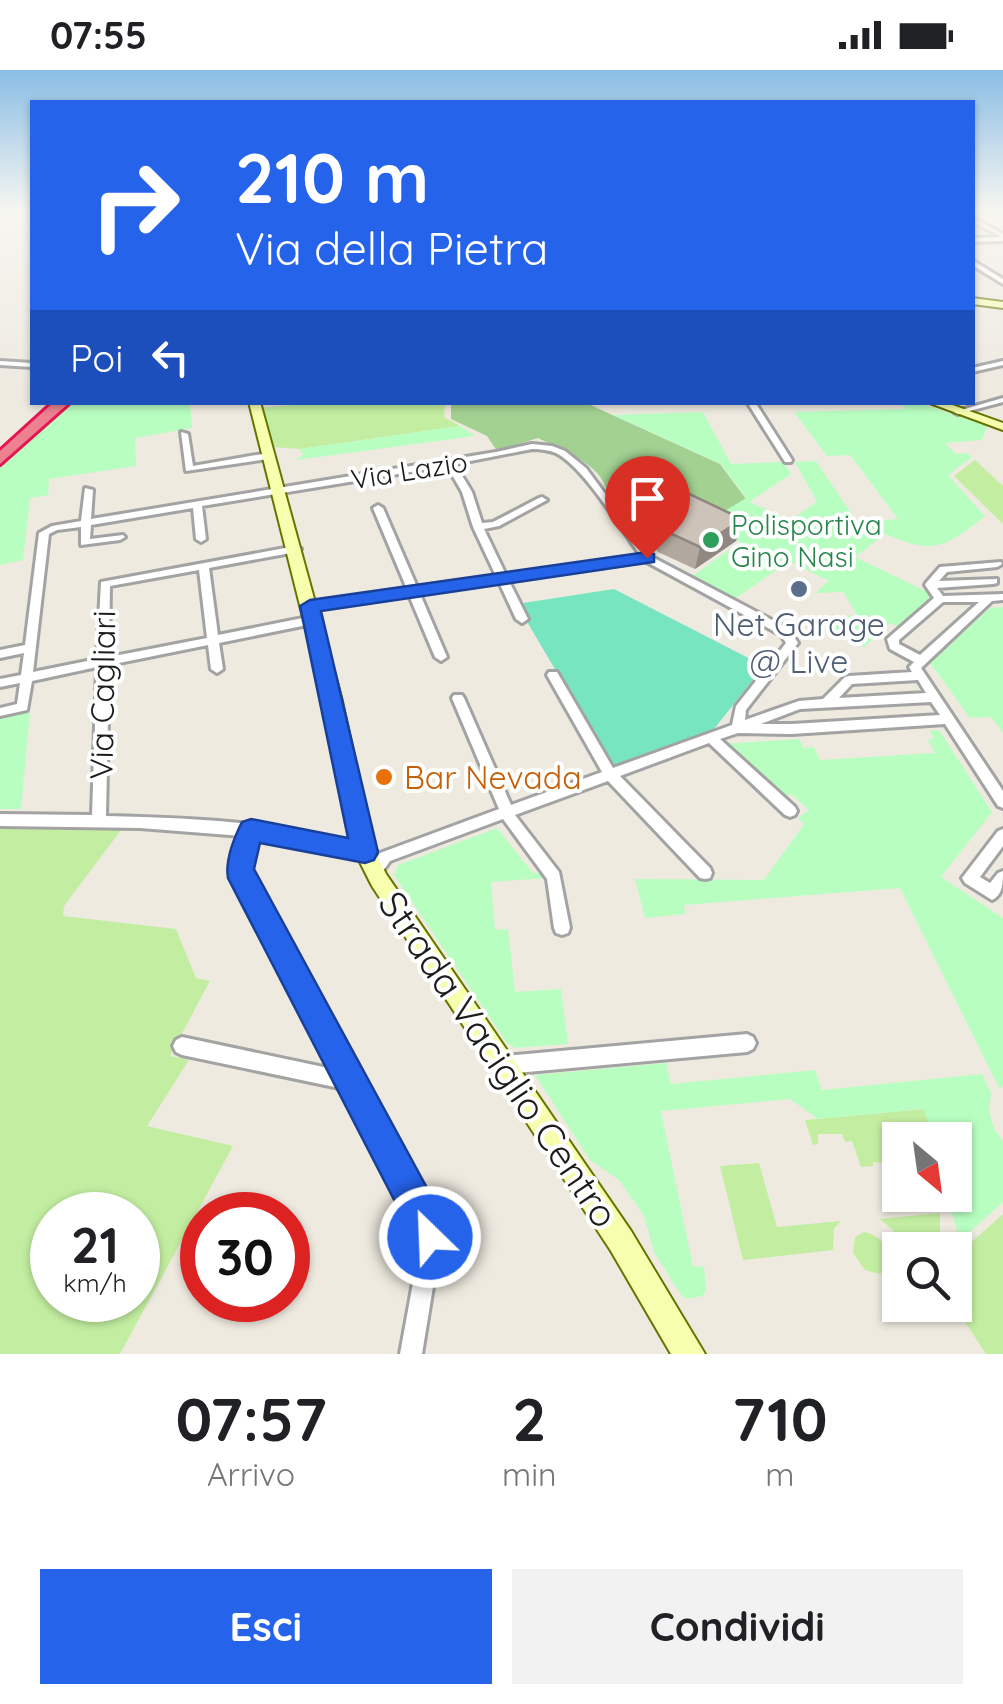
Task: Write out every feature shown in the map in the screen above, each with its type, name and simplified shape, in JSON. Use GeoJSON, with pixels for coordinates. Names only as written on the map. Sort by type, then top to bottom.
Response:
{"type":"FeatureCollection","features":[{"type":"Feature","properties":{"kind":"highway"},"geometry":{"type":"LineString","coordinates":[[0,450],[51,405]]}},
{"type":"Feature","properties":{"kind":"highway"},"geometry":{"type":"LineString","coordinates":[[0,459],[60,405]]}},
{"type":"Feature","properties":{"kind":"street"},"geometry":{"type":"LineString","coordinates":[[975,301],[1003,305]]}},
{"type":"Feature","properties":{"kind":"street"},"geometry":{"type":"LineString","coordinates":[[0,363],[30,365]]}},
{"type":"Feature","properties":{"kind":"street"},"geometry":{"type":"LineString","coordinates":[[975,369],[1003,363]]}},
{"type":"Feature","properties":{"kind":"street"},"geometry":{"type":"LineString","coordinates":[[958,412],[1003,400]]}},
{"type":"Feature","properties":{"kind":"street","name":"Strada Vaciglio Centro"},"geometry":{"type":"LineString","coordinates":[[255,405],[375,860],[689,1354]]}},
{"type":"Feature","properties":{"kind":"street"},"geometry":{"type":"LineString","coordinates":[[753,405],[788,460]]}},
{"type":"Feature","properties":{"kind":"street"},"geometry":{"type":"LineString","coordinates":[[940,405],[1003,427]]}},
{"type":"Feature","properties":{"kind":"street"},"geometry":{"type":"LineString","coordinates":[[184,434],[190,469],[268,456]]}},
{"type":"Feature","properties":{"kind":"street","name":"Via Lazio"},"geometry":{"type":"LineString","coordinates":[[30,648],[44,534],[86,522],[450,463],[538,444],[573,460],[584,470],[647,558]]}},
{"type":"Feature","properties":{"kind":"street"},"geometry":{"type":"LineString","coordinates":[[450,463],[468,492],[478,527],[522,619]]}},
{"type":"Feature","properties":{"kind":"street"},"geometry":{"type":"LineString","coordinates":[[88,490],[86,543],[120,538]]}},
{"type":"Feature","properties":{"kind":"street"},"geometry":{"type":"LineString","coordinates":[[478,527],[496,524],[542,500]]}},
{"type":"Feature","properties":{"kind":"street"},"geometry":{"type":"LineString","coordinates":[[197,504],[201,539]]}},
{"type":"Feature","properties":{"kind":"street"},"geometry":{"type":"LineString","coordinates":[[378,508],[441,657]]}},
{"type":"Feature","properties":{"kind":"street","name":"Via Cagliari"},"geometry":{"type":"LineString","coordinates":[[99,820],[105,584],[296,550]]}},
{"type":"Feature","properties":{"kind":"street"},"geometry":{"type":"LineString","coordinates":[[0,683],[214,640],[414,591],[647,558],[786,632],[792,643],[740,708],[738,728]]}},
{"type":"Feature","properties":{"kind":"street"},"geometry":{"type":"LineString","coordinates":[[930,585],[944,570],[1000,562],[993,581]]}},
{"type":"Feature","properties":{"kind":"street"},"geometry":{"type":"LineString","coordinates":[[204,566],[217,669]]}},
{"type":"Feature","properties":{"kind":"street"},"geometry":{"type":"LineString","coordinates":[[930,585],[993,581]]}},
{"type":"Feature","properties":{"kind":"street"},"geometry":{"type":"LineString","coordinates":[[920,660],[892,642],[940,599],[1003,594],[993,581]]}},
{"type":"Feature","properties":{"kind":"street"},"geometry":{"type":"LineString","coordinates":[[930,585],[940,599]]}},
{"type":"Feature","properties":{"kind":"street"},"geometry":{"type":"LineString","coordinates":[[989,598],[914,667],[1003,802]]}},
{"type":"Feature","properties":{"kind":"street"},"geometry":{"type":"LineString","coordinates":[[0,654],[30,648],[23,708],[0,712]]}},
{"type":"Feature","properties":{"kind":"street"},"geometry":{"type":"LineString","coordinates":[[554,675],[610,774],[705,873]]}},
{"type":"Feature","properties":{"kind":"street"},"geometry":{"type":"LineString","coordinates":[[827,704],[849,680],[920,676]]}},
{"type":"Feature","properties":{"kind":"street"},"geometry":{"type":"LineString","coordinates":[[0,820],[185,822],[251,830],[375,860],[798,705],[934,697]]}},
{"type":"Feature","properties":{"kind":"street"},"geometry":{"type":"LineString","coordinates":[[458,698],[506,812],[554,877],[562,928]]}},
{"type":"Feature","properties":{"kind":"street"},"geometry":{"type":"LineString","coordinates":[[738,728],[948,718]]}},
{"type":"Feature","properties":{"kind":"street"},"geometry":{"type":"LineString","coordinates":[[710,737],[790,812]]}},
{"type":"Feature","properties":{"kind":"street"},"geometry":{"type":"LineString","coordinates":[[251,830],[240,869],[244,886],[430,1237],[411,1354]]}},
{"type":"Feature","properties":{"kind":"street"},"geometry":{"type":"LineString","coordinates":[[1003,835],[970,878],[992,893],[1003,878]]}},
{"type":"Feature","properties":{"kind":"street"},"geometry":{"type":"LineString","coordinates":[[504,1065],[747,1043]]}},
{"type":"Feature","properties":{"kind":"street"},"geometry":{"type":"LineString","coordinates":[[182,1046],[349,1081]]}},
{"type":"Feature","properties":{"kind":"green space"},"geometry":{"type":"Polygon","coordinates":[[[63,405],[190,405],[192,428],[135,438],[136,466],[49,479],[48,495],[30,498],[23,560],[0,565],[0,462],[63,405]]]}},
{"type":"Feature","properties":{"kind":"green space"},"geometry":{"type":"Polygon","coordinates":[[[445,405],[444,417],[460,426],[300,449],[273,447],[260,408],[445,405]]]}},
{"type":"Feature","properties":{"kind":"green space"},"geometry":{"type":"Polygon","coordinates":[[[451,405],[590,405],[720,464],[746,499],[710,520],[634,488],[607,493],[598,474],[589,466],[538,438],[497,451],[487,436],[451,419],[451,405]]]}},
{"type":"Feature","properties":{"kind":"green space"},"geometry":{"type":"Polygon","coordinates":[[[902,405],[925,405],[987,426],[982,440],[945,443],[956,454],[967,453],[972,457],[948,475],[985,516],[938,545],[915,545],[885,534],[855,557],[930,593],[932,598],[899,627],[891,623],[864,647],[836,632],[826,617],[857,615],[843,592],[815,593],[829,581],[789,561],[735,599],[691,577],[740,542],[704,524],[746,498],[721,464],[613,415],[703,412],[731,464],[784,462],[791,474],[749,502],[790,520],[817,502],[795,462],[816,461],[857,522],[898,519],[850,455],[827,456],[794,412],[905,409],[902,405]]]}},
{"type":"Feature","properties":{"kind":"green space"},"geometry":{"type":"Polygon","coordinates":[[[460,426],[475,436],[296,460],[303,455],[300,449],[460,426]]]}},
{"type":"Feature","properties":{"kind":"green space"},"geometry":{"type":"Polygon","coordinates":[[[975,460],[1003,486],[1003,524],[954,476],[975,460]]]}},
{"type":"Feature","properties":{"kind":"green space"},"geometry":{"type":"Polygon","coordinates":[[[614,589],[764,666],[714,729],[612,766],[526,620],[530,618],[523,603],[614,589]]]}},
{"type":"Feature","properties":{"kind":"green space"},"geometry":{"type":"Polygon","coordinates":[[[1003,607],[1003,733],[991,717],[970,718],[930,663],[990,608],[1003,607]]]}},
{"type":"Feature","properties":{"kind":"green space"},"geometry":{"type":"Polygon","coordinates":[[[30,711],[21,809],[0,809],[0,717],[30,711]]]}},
{"type":"Feature","properties":{"kind":"green space"},"geometry":{"type":"Polygon","coordinates":[[[939,730],[992,812],[941,877],[1003,918],[1000,1090],[900,888],[684,905],[685,914],[645,918],[635,879],[764,880],[804,824],[798,818],[809,810],[791,794],[782,799],[722,744],[799,739],[804,748],[814,747],[820,760],[935,753],[928,740],[934,738],[929,731],[939,730]]]}},
{"type":"Feature","properties":{"kind":"green space"},"geometry":{"type":"Polygon","coordinates":[[[0,826],[124,826],[64,906],[63,916],[176,929],[196,978],[210,981],[170,1056],[189,1060],[147,1126],[233,1146],[208,1192],[180,1192],[180,1244],[160,1280],[160,1192],[30,1192],[30,1322],[137,1322],[120,1354],[0,1354],[0,826]]]}},
{"type":"Feature","properties":{"kind":"green space"},"geometry":{"type":"Polygon","coordinates":[[[497,828],[533,873],[545,872],[546,878],[491,882],[495,930],[508,929],[515,992],[561,989],[568,1044],[515,1048],[507,1043],[394,875],[398,865],[497,828]]]}},
{"type":"Feature","properties":{"kind":"green space"},"geometry":{"type":"Polygon","coordinates":[[[666,1063],[671,1084],[815,1070],[822,1090],[982,1074],[991,1093],[989,1111],[994,1129],[1003,1141],[1003,1202],[970,1232],[956,1232],[952,1212],[972,1212],[972,1122],[929,1122],[923,1109],[818,1119],[790,1099],[661,1111],[693,1267],[704,1266],[706,1291],[702,1296],[687,1299],[654,1252],[644,1216],[619,1180],[590,1160],[535,1075],[666,1063]]]}},
{"type":"Feature","properties":{"kind":"green space"},"geometry":{"type":"Polygon","coordinates":[[[924,1109],[929,1122],[882,1122],[882,1163],[861,1167],[852,1141],[845,1142],[842,1134],[818,1134],[818,1144],[813,1145],[805,1120],[924,1109]]]}},
{"type":"Feature","properties":{"kind":"green space"},"geometry":{"type":"Polygon","coordinates":[[[759,1163],[777,1227],[841,1221],[834,1229],[833,1250],[743,1260],[720,1166],[759,1163]]]}},
{"type":"Feature","properties":{"kind":"green space"},"geometry":{"type":"Polygon","coordinates":[[[940,1213],[940,1232],[895,1232],[880,1219],[940,1213]]]}},
{"type":"Feature","properties":{"kind":"green space"},"geometry":{"type":"Polygon","coordinates":[[[1003,1214],[1003,1354],[986,1354],[965,1322],[972,1322],[972,1242],[1003,1214]]]}},
{"type":"Feature","properties":{"kind":"green space"},"geometry":{"type":"Polygon","coordinates":[[[864,1232],[882,1242],[880,1274],[865,1270],[853,1253],[855,1237],[864,1232]]]}},
{"type":"Feature","properties":{"kind":"building"},"geometry":{"type":"Polygon","coordinates":[[[683,491],[742,519],[700,547],[661,529],[648,511],[683,491]]]}},
{"type":"Feature","properties":{"kind":"place","name":"Polisportiva Gino Nasi"},"geometry":{"type":"Point","coordinates":[711,540]}},
{"type":"Feature","properties":{"kind":"place","name":"Net Garage @ Live"},"geometry":{"type":"Point","coordinates":[799,589]}},
{"type":"Feature","properties":{"kind":"place","name":"Bar Nevada"},"geometry":{"type":"Point","coordinates":[384,777]}},
{"type":"Feature","properties":{"kind":"route"},"geometry":{"type":"LineString","coordinates":[[430,1237],[248,894],[240,869],[251,830],[365,852],[310,606],[647,558]]}}]}
